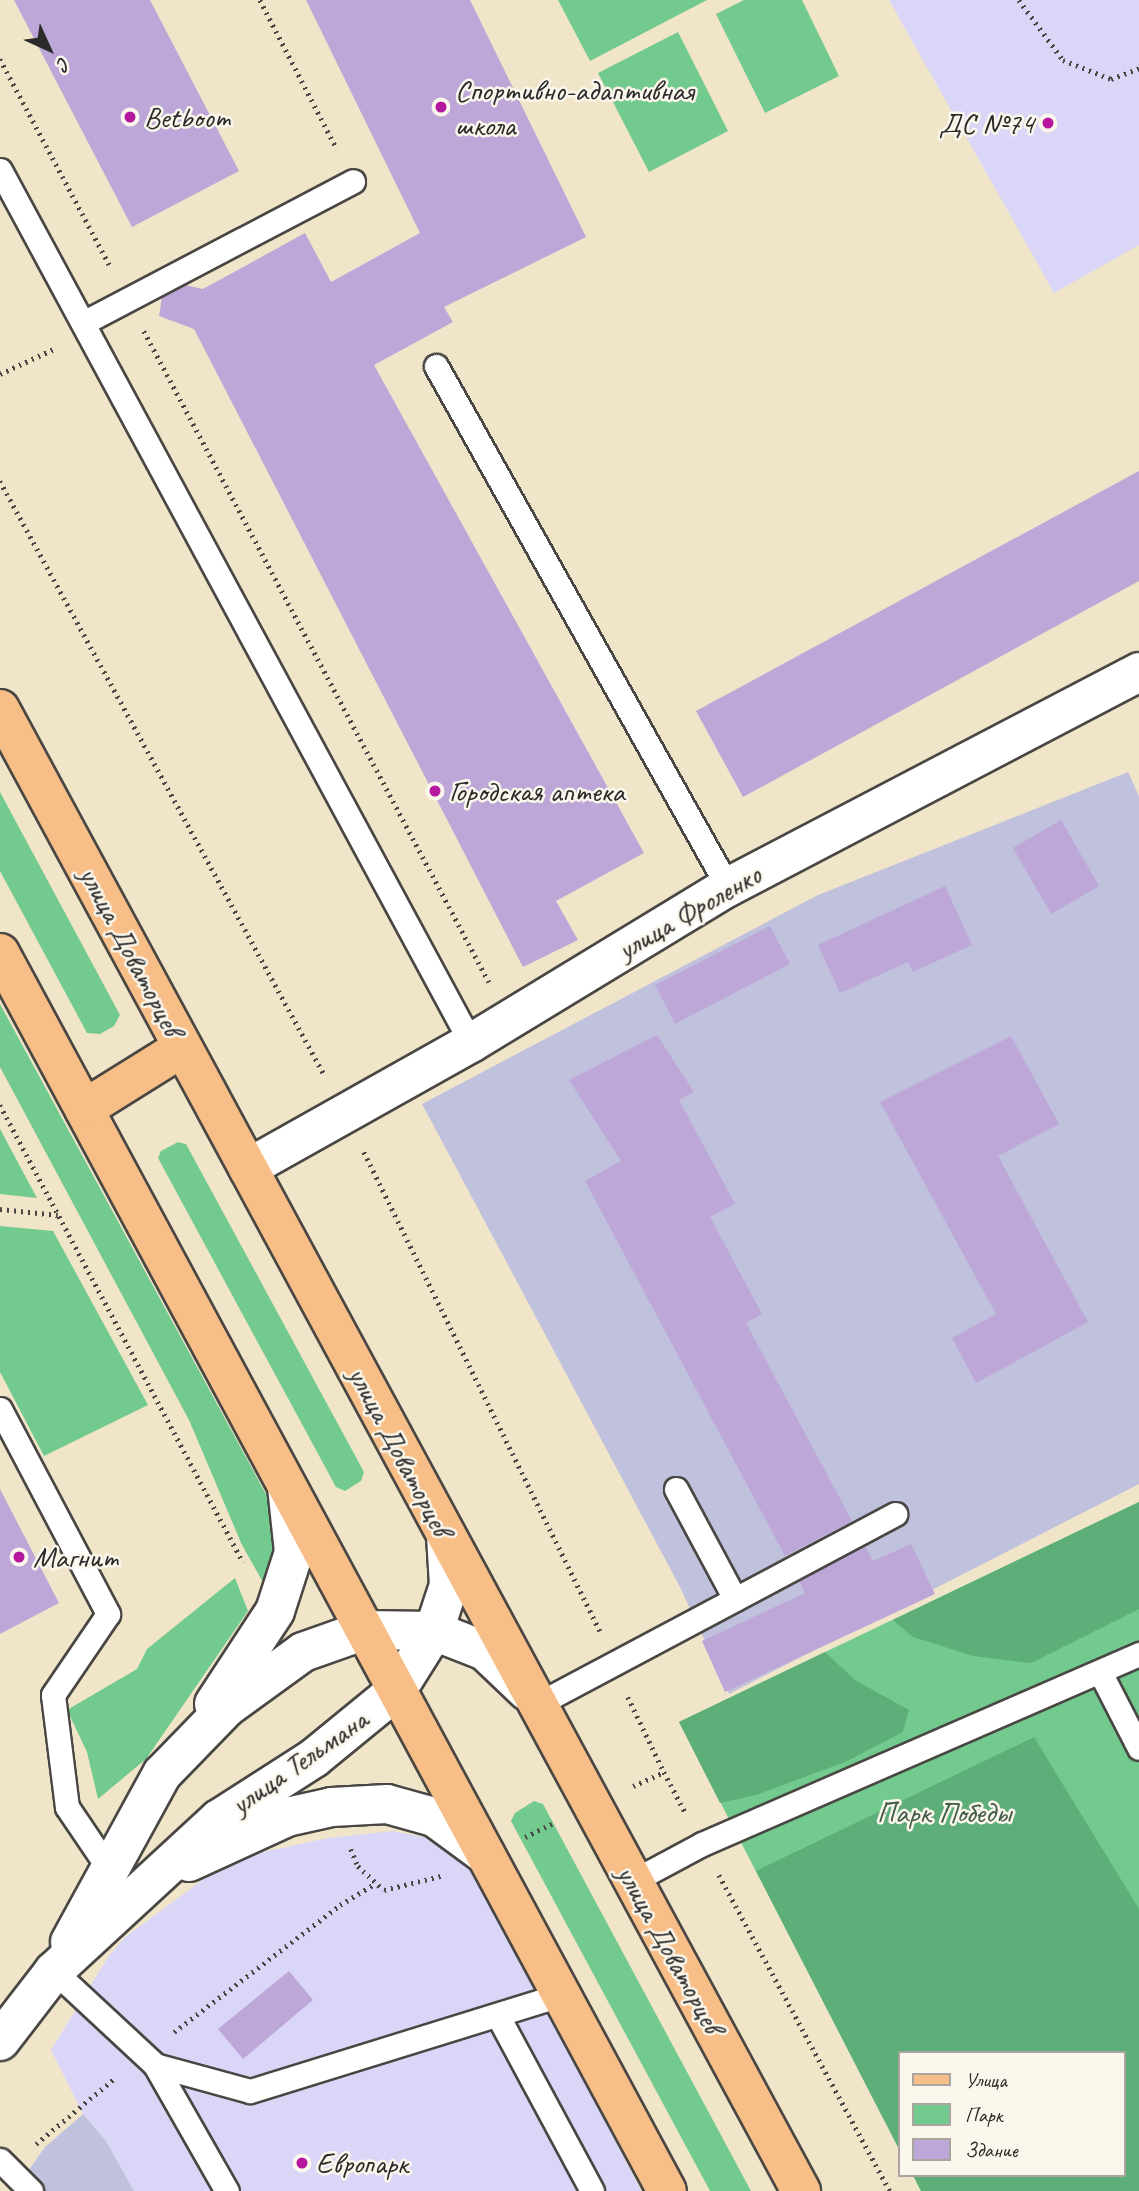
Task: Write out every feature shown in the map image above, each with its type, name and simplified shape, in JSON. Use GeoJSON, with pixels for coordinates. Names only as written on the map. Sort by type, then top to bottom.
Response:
{"type":"FeatureCollection","features":[{"type":"Feature","properties":{"kind":"main road","name":"улица Доваторцев"},"geometry":{"type":"LineString","coordinates":[[0,709],[801,2191]]}},
{"type":"Feature","properties":{"kind":"main road"},"geometry":{"type":"LineString","coordinates":[[0,953],[667,2191]]}},
{"type":"Feature","properties":{"kind":"main road"},"geometry":{"type":"LineString","coordinates":[[84,1109],[182,1048]]}},
{"type":"Feature","properties":{"kind":"street","name":"улица Фроленко"},"geometry":{"type":"LineString","coordinates":[[248,1168],[471,1043],[728,887],[1139,672]]}},
{"type":"Feature","properties":{"kind":"street","name":"улица Тельмана"},"geometry":{"type":"LineString","coordinates":[[54,1971],[162,1774],[275,1611],[294,1552],[287,1486]]}},
{"type":"Feature","properties":{"kind":"street","name":"улица Тельмана"},"geometry":{"type":"LineString","coordinates":[[0,2041],[54,1971],[219,1819],[314,1758],[397,1690],[434,1631],[449,1585],[446,1536]]}},
{"type":"Feature","properties":{"kind":"street","name":"улица Тельмана"},"geometry":{"type":"LineString","coordinates":[[162,1774],[226,1708],[303,1652],[365,1630],[434,1631],[485,1651],[533,1699]]}},
{"type":"Feature","properties":{"kind":"street","name":"улица Тельмана"},"geometry":{"type":"LineString","coordinates":[[150,1881],[270,1824],[332,1807],[387,1804],[434,1817],[486,1855]]}},
{"type":"Feature","properties":{"kind":"lane"},"geometry":{"type":"LineString","coordinates":[[0,170],[471,1043]]}},
{"type":"Feature","properties":{"kind":"lane"},"geometry":{"type":"LineString","coordinates":[[85,328],[353,181]]}},
{"type":"Feature","properties":{"kind":"lane"},"geometry":{"type":"LineString","coordinates":[[436,366],[728,887]]}},
{"type":"Feature","properties":{"kind":"lane"},"geometry":{"type":"LineString","coordinates":[[0,1409],[108,1614],[52,1695],[67,1807],[108,1869]]}},
{"type":"Feature","properties":{"kind":"lane"},"geometry":{"type":"LineString","coordinates":[[676,1489],[735,1599]]}},
{"type":"Feature","properties":{"kind":"lane"},"geometry":{"type":"LineString","coordinates":[[533,1699],[735,1599],[895,1514]]}},
{"type":"Feature","properties":{"kind":"lane"},"geometry":{"type":"LineString","coordinates":[[635,1880],[702,1844],[1101,1674],[1139,1654]]}},
{"type":"Feature","properties":{"kind":"lane"},"geometry":{"type":"LineString","coordinates":[[1101,1674],[1139,1748]]}},
{"type":"Feature","properties":{"kind":"lane"},"geometry":{"type":"LineString","coordinates":[[54,1971],[149,2060],[227,2191]]}},
{"type":"Feature","properties":{"kind":"lane"},"geometry":{"type":"LineString","coordinates":[[149,2060],[250,2091],[499,2018],[561,1996]]}},
{"type":"Feature","properties":{"kind":"lane"},"geometry":{"type":"LineString","coordinates":[[499,2018],[592,2191]]}},
{"type":"Feature","properties":{"kind":"lane"},"geometry":{"type":"LineString","coordinates":[[7,2166],[31,2191]]}},
{"type":"Feature","properties":{"kind":"path"},"geometry":{"type":"LineString","coordinates":[[260,0],[353,181]]}},
{"type":"Feature","properties":{"kind":"path"},"geometry":{"type":"LineString","coordinates":[[1019,0],[1063,60],[1111,79],[1139,68]]}},
{"type":"Feature","properties":{"kind":"path"},"geometry":{"type":"LineString","coordinates":[[0,59],[118,281]]}},
{"type":"Feature","properties":{"kind":"path"},"geometry":{"type":"LineString","coordinates":[[137,318],[509,1020]]}},
{"type":"Feature","properties":{"kind":"path"},"geometry":{"type":"LineString","coordinates":[[0,374],[85,328]]}},
{"type":"Feature","properties":{"kind":"path"},"geometry":{"type":"LineString","coordinates":[[0,1105],[240,1555],[265,1627]]}},
{"type":"Feature","properties":{"kind":"path"},"geometry":{"type":"LineString","coordinates":[[0,1209],[58,1215]]}},
{"type":"Feature","properties":{"kind":"path"},"geometry":{"type":"LineString","coordinates":[[332,1807],[358,1866],[376,1884],[384,1890],[427,1883]]}},
{"type":"Feature","properties":{"kind":"path"},"geometry":{"type":"LineString","coordinates":[[702,1844],[890,2191]]}},
{"type":"Feature","properties":{"kind":"path"},"geometry":{"type":"LineString","coordinates":[[7,2166],[42,2136],[149,2060],[340,1905],[376,1884]]}},
{"type":"Feature","properties":{"kind":"shaded area","name":"ДС №74"},"geometry":{"type":"Polygon","coordinates":[[[889,0],[1139,0],[1139,245],[1054,293],[889,0]]]}},
{"type":"Feature","properties":{"kind":"shaded area"},"geometry":{"type":"Polygon","coordinates":[[[1128,772],[1139,796],[1139,1484],[729,1694],[680,1587],[422,1104],[818,895],[1128,772]]]}},
{"type":"Feature","properties":{"kind":"shaded area"},"geometry":{"type":"Polygon","coordinates":[[[393,1831],[433,1839],[459,1857],[488,1891],[641,2191],[134,2191],[106,2141],[83,2114],[51,2050],[108,1957],[124,1938],[205,1878],[259,1853],[328,1838],[393,1831]]]}},
{"type":"Feature","properties":{"kind":"shaded area"},"geometry":{"type":"Polygon","coordinates":[[[83,2114],[106,2141],[134,2191],[14,2191],[45,2147],[83,2114]]]}},
{"type":"Feature","properties":{"kind":"green space"},"geometry":{"type":"Polygon","coordinates":[[[558,0],[707,0],[590,61],[558,0]]]}},
{"type":"Feature","properties":{"kind":"green space"},"geometry":{"type":"Polygon","coordinates":[[[744,0],[802,0],[839,76],[765,113],[716,14],[744,0]]]}},
{"type":"Feature","properties":{"kind":"green space"},"geometry":{"type":"Polygon","coordinates":[[[678,32],[728,131],[649,172],[598,73],[678,32]]]}},
{"type":"Feature","properties":{"kind":"green space"},"geometry":{"type":"Polygon","coordinates":[[[0,792],[120,1015],[114,1026],[100,1034],[87,1033],[0,871],[0,792]]]}},
{"type":"Feature","properties":{"kind":"green space"},"geometry":{"type":"Polygon","coordinates":[[[0,1004],[274,1509],[279,1552],[268,1591],[242,1545],[189,1420],[0,1067],[0,1004]]]}},
{"type":"Feature","properties":{"kind":"green space"},"geometry":{"type":"Polygon","coordinates":[[[0,1129],[37,1198],[0,1194],[0,1129]]]}},
{"type":"Feature","properties":{"kind":"green space"},"geometry":{"type":"Polygon","coordinates":[[[178,1142],[186,1144],[364,1472],[361,1481],[345,1491],[336,1487],[158,1158],[161,1151],[178,1142]]]}},
{"type":"Feature","properties":{"kind":"green space"},"geometry":{"type":"Polygon","coordinates":[[[0,1226],[53,1231],[148,1405],[44,1456],[0,1372],[0,1226]]]}},
{"type":"Feature","properties":{"kind":"green space","name":"Парк Победы"},"geometry":{"type":"Polygon","coordinates":[[[1139,1502],[1139,2191],[921,2191],[914,2177],[1125,2177],[1125,2051],[898,2051],[898,2147],[679,1722],[1139,1502]]]}},
{"type":"Feature","properties":{"kind":"green space"},"geometry":{"type":"Polygon","coordinates":[[[1139,1502],[1139,1609],[1031,1663],[973,1656],[913,1637],[893,1620],[1139,1502]]]}},
{"type":"Feature","properties":{"kind":"green space"},"geometry":{"type":"Polygon","coordinates":[[[235,1578],[248,1611],[146,1759],[98,1799],[87,1752],[67,1710],[137,1669],[147,1649],[235,1578]]]}},
{"type":"Feature","properties":{"kind":"green space"},"geometry":{"type":"Polygon","coordinates":[[[825,1652],[855,1680],[909,1710],[903,1732],[845,1762],[756,1795],[720,1803],[679,1722],[825,1652]]]}},
{"type":"Feature","properties":{"kind":"green space"},"geometry":{"type":"Polygon","coordinates":[[[1034,1737],[1139,1909],[1139,2191],[921,2191],[914,2177],[1125,2177],[1125,2051],[898,2051],[898,2147],[756,1871],[1034,1737]]]}},
{"type":"Feature","properties":{"kind":"green space"},"geometry":{"type":"Polygon","coordinates":[[[534,1801],[543,1804],[751,2191],[710,2191],[511,1821],[515,1813],[534,1801]]]}},
{"type":"Feature","properties":{"kind":"building"},"geometry":{"type":"Polygon","coordinates":[[[14,0],[150,0],[239,171],[132,227],[14,0]]]}},
{"type":"Feature","properties":{"kind":"building"},"geometry":{"type":"Polygon","coordinates":[[[306,0],[470,0],[586,237],[444,307],[453,322],[374,365],[644,853],[556,901],[578,940],[523,967],[194,329],[159,316],[162,297],[185,285],[203,289],[305,233],[331,282],[420,233],[306,0]]]}},
{"type":"Feature","properties":{"kind":"building"},"geometry":{"type":"Polygon","coordinates":[[[1139,471],[1139,581],[743,797],[696,711],[1139,471]]]}},
{"type":"Feature","properties":{"kind":"building"},"geometry":{"type":"Polygon","coordinates":[[[1061,820],[1099,886],[1051,914],[1013,848],[1061,820]]]}},
{"type":"Feature","properties":{"kind":"building"},"geometry":{"type":"Polygon","coordinates":[[[945,886],[972,945],[913,972],[908,962],[840,993],[818,945],[945,886]]]}},
{"type":"Feature","properties":{"kind":"building"},"geometry":{"type":"Polygon","coordinates":[[[770,926],[790,964],[675,1024],[655,985],[770,926]]]}},
{"type":"Feature","properties":{"kind":"building"},"geometry":{"type":"Polygon","coordinates":[[[657,1035],[694,1092],[679,1100],[735,1204],[710,1217],[762,1314],[746,1323],[852,1521],[785,1556],[585,1181],[621,1161],[569,1080],[657,1035]]]}},
{"type":"Feature","properties":{"kind":"building"},"geometry":{"type":"Polygon","coordinates":[[[1011,1036],[1059,1124],[998,1156],[1088,1322],[976,1383],[952,1338],[996,1314],[880,1102],[1011,1036]]]}},
{"type":"Feature","properties":{"kind":"building"},"geometry":{"type":"Polygon","coordinates":[[[0,1489],[59,1603],[0,1634],[0,1489]]]}},
{"type":"Feature","properties":{"kind":"building"},"geometry":{"type":"Polygon","coordinates":[[[911,1544],[935,1594],[725,1692],[702,1641],[805,1593],[799,1581],[865,1546],[873,1561],[911,1544]]]}},
{"type":"Feature","properties":{"kind":"building"},"geometry":{"type":"Polygon","coordinates":[[[289,1971],[313,2000],[243,2059],[218,2029],[289,1971]]]}},
{"type":"Feature","properties":{"kind":"place","name":"Спортивно-адаптивная школа"},"geometry":{"type":"Point","coordinates":[441,107]}},
{"type":"Feature","properties":{"kind":"place","name":"Betboom"},"geometry":{"type":"Point","coordinates":[130,117]}},
{"type":"Feature","properties":{"kind":"place","name":"ДС №74"},"geometry":{"type":"Point","coordinates":[1048,123]}},
{"type":"Feature","properties":{"kind":"place","name":"Городская аптека"},"geometry":{"type":"Point","coordinates":[435,791]}},
{"type":"Feature","properties":{"kind":"place","name":"Магнит"},"geometry":{"type":"Point","coordinates":[19,1557]}},
{"type":"Feature","properties":{"kind":"place","name":"Европарк"},"geometry":{"type":"Point","coordinates":[302,2163]}}]}
